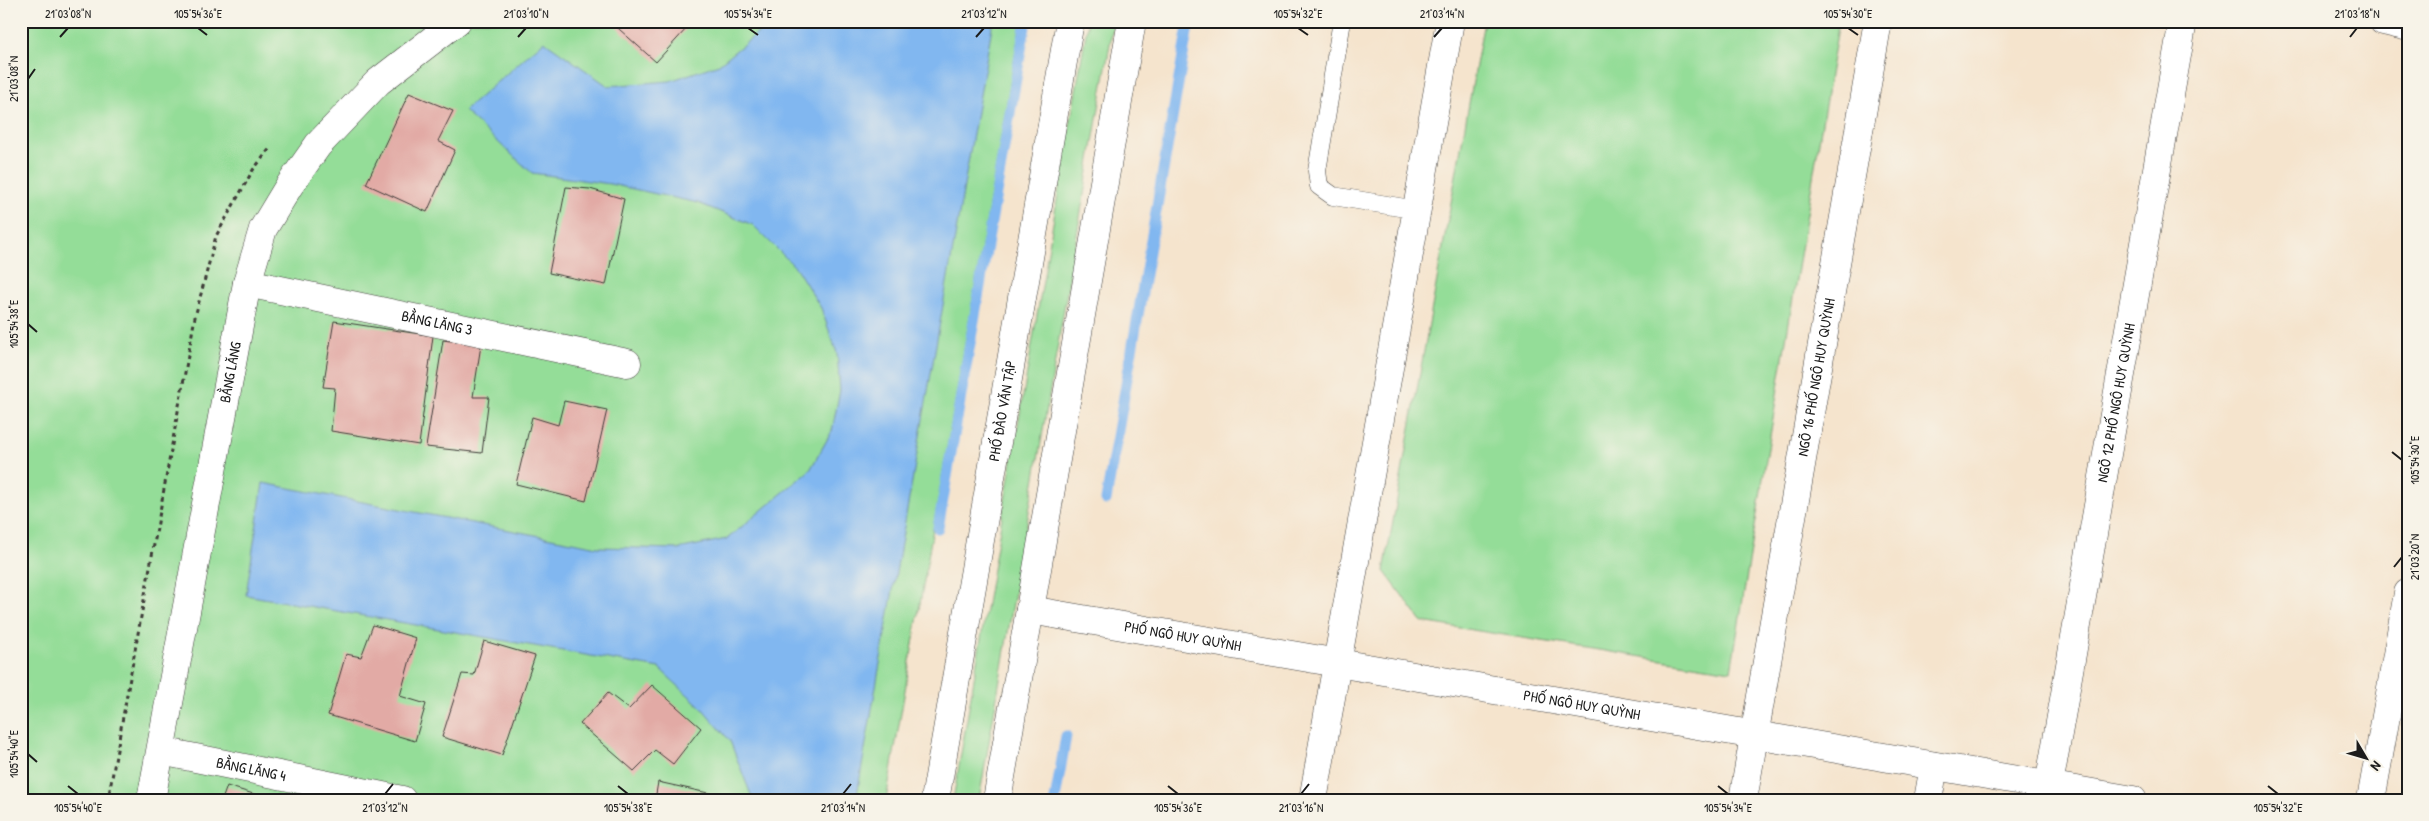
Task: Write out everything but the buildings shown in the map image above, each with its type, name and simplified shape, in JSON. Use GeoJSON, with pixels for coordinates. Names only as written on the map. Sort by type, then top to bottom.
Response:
{"type":"FeatureCollection","features":[{"type":"Feature","properties":{"kind":"street","name":"BẰNG LĂNG"},"geometry":{"type":"LineString","coordinates":[[151,800],[247,282],[263,229],[288,186],[318,145],[378,82],[458,21]]}},
{"type":"Feature","properties":{"kind":"street","name":"PHỐ ĐÀO VĂN TẬP"},"geometry":{"type":"LineString","coordinates":[[935,800],[1070,21]]}},
{"type":"Feature","properties":{"kind":"street"},"geometry":{"type":"LineString","coordinates":[[997,800],[1132,21]]}},
{"type":"Feature","properties":{"kind":"street"},"geometry":{"type":"LineString","coordinates":[[1313,800],[1450,21]]}},
{"type":"Feature","properties":{"kind":"street","name":"NGÕ 16 PHỐ NGÔ HUY QUỲNH"},"geometry":{"type":"LineString","coordinates":[[1743,800],[1878,21]]}},
{"type":"Feature","properties":{"kind":"street","name":"NGÕ 12 PHỐ NGÔ HUY QUỲNH"},"geometry":{"type":"LineString","coordinates":[[2049,785],[2183,21]]}},
{"type":"Feature","properties":{"kind":"street"},"geometry":{"type":"LineString","coordinates":[[2383,21],[2408,27]]}},
{"type":"Feature","properties":{"kind":"street","name":"BẰNG LĂNG 3"},"geometry":{"type":"LineString","coordinates":[[247,282],[627,363]]}},
{"type":"Feature","properties":{"kind":"street"},"geometry":{"type":"LineString","coordinates":[[2370,800],[2408,593]]}},
{"type":"Feature","properties":{"kind":"street","name":"PHỐ NGÔ HUY QUỲNH"},"geometry":{"type":"LineString","coordinates":[[1030,610],[2134,800]]}},
{"type":"Feature","properties":{"kind":"street","name":"BẰNG LĂNG 4"},"geometry":{"type":"LineString","coordinates":[[161,751],[402,800]]}},
{"type":"Feature","properties":{"kind":"street"},"geometry":{"type":"LineString","coordinates":[[1928,800],[1934,766]]}},
{"type":"Feature","properties":{"kind":"lane"},"geometry":{"type":"LineString","coordinates":[[1342,21],[1317,171],[1319,186],[1333,196],[1417,210]]}},
{"type":"Feature","properties":{"kind":"green space"},"geometry":{"type":"Polygon","coordinates":[[[21,21],[1021,21],[886,800],[21,800],[21,21]]]}},
{"type":"Feature","properties":{"kind":"green space"},"geometry":{"type":"Polygon","coordinates":[[[1088,21],[1114,21],[979,800],[953,800],[1088,21]]]}},
{"type":"Feature","properties":{"kind":"green space"},"geometry":{"type":"Polygon","coordinates":[[[1484,21],[1839,21],[1731,671],[1422,622],[1384,571],[1484,21]]]}},
{"type":"Feature","properties":{"kind":"water"},"geometry":{"type":"Polygon","coordinates":[[[773,21],[993,21],[856,800],[753,800],[730,741],[701,707],[659,668],[246,595],[263,483],[598,547],[678,549],[727,539],[810,470],[832,431],[840,390],[837,353],[821,308],[796,268],[753,225],[698,203],[610,184],[532,173],[464,111],[544,41],[608,86],[670,81],[719,64],[773,21]]]}},
{"type":"Feature","properties":{"kind":"waterway"},"geometry":{"type":"LineString","coordinates":[[938,528],[1026,21]]}},
{"type":"Feature","properties":{"kind":"waterway"},"geometry":{"type":"LineString","coordinates":[[1106,500],[1189,21]]}},
{"type":"Feature","properties":{"kind":"waterway"},"geometry":{"type":"LineString","coordinates":[[1055,800],[1066,736]]}}]}
